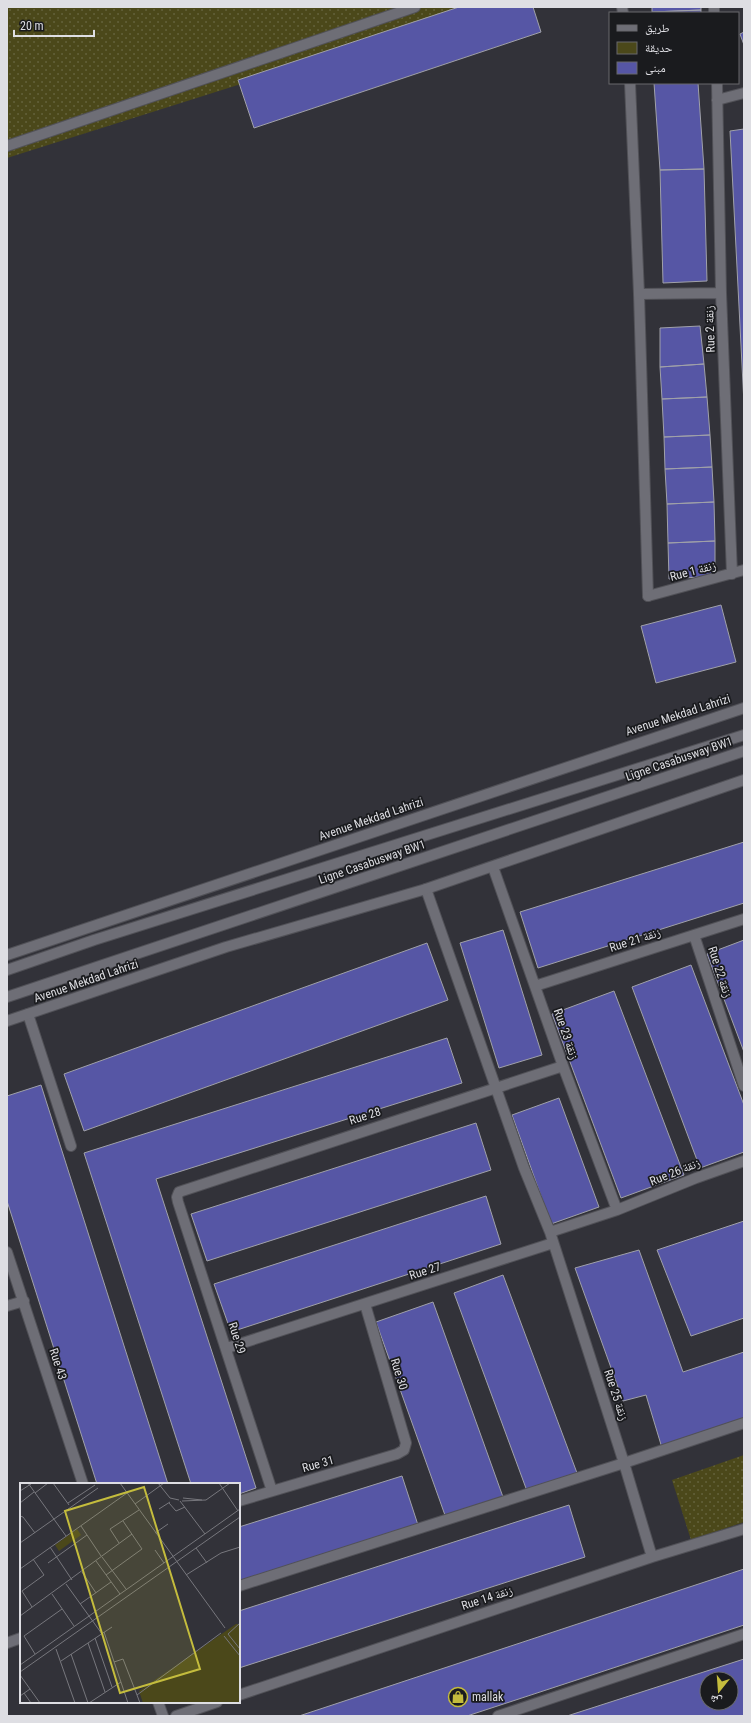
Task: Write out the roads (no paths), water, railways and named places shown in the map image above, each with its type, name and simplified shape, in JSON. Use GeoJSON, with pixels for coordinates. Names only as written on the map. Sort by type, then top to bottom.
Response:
{"type":"FeatureCollection","features":[{"type":"Feature","properties":{"kind":"street"},"geometry":{"type":"LineString","coordinates":[[7,146],[415,7]]}},
{"type":"Feature","properties":{"kind":"street"},"geometry":{"type":"LineString","coordinates":[[630,84],[639,294],[721,293]]}},
{"type":"Feature","properties":{"kind":"street","name":"Rue 2 زنقة"},"geometry":{"type":"LineString","coordinates":[[717,84],[721,293],[732,574]]}},
{"type":"Feature","properties":{"kind":"street"},"geometry":{"type":"LineString","coordinates":[[717,100],[744,93]]}},
{"type":"Feature","properties":{"kind":"street","name":"Rue 1 زنقة"},"geometry":{"type":"LineString","coordinates":[[639,294],[648,596],[744,570]]}},
{"type":"Feature","properties":{"kind":"street","name":"Avenue Mekdad Lahrizi"},"geometry":{"type":"LineString","coordinates":[[7,955],[744,708]]}},
{"type":"Feature","properties":{"kind":"street","name":"Ligne Casabusway BW1"},"geometry":{"type":"LineString","coordinates":[[7,970],[94,940],[744,735]]}},
{"type":"Feature","properties":{"kind":"street","name":"Ligne Casabusway BW1"},"geometry":{"type":"LineString","coordinates":[[7,997],[744,751]]}},
{"type":"Feature","properties":{"kind":"street","name":"Avenue Mekdad Lahrizi"},"geometry":{"type":"LineString","coordinates":[[7,1021],[226,947],[426,890],[744,780]]}},
{"type":"Feature","properties":{"kind":"street","name":"Rue 23 زنقة"},"geometry":{"type":"LineString","coordinates":[[493,866],[563,1066],[617,1210]]}},
{"type":"Feature","properties":{"kind":"street"},"geometry":{"type":"LineString","coordinates":[[426,890],[524,1168],[553,1243]]}},
{"type":"Feature","properties":{"kind":"street","name":"Rue 21 زنقة"},"geometry":{"type":"LineString","coordinates":[[535,986],[744,919]]}},
{"type":"Feature","properties":{"kind":"street","name":"Rue 22 زنقة"},"geometry":{"type":"LineString","coordinates":[[694,935],[744,1086]]}},
{"type":"Feature","properties":{"kind":"street"},"geometry":{"type":"LineString","coordinates":[[28,1014],[71,1146]]}},
{"type":"Feature","properties":{"kind":"street","name":"Rue 28"},"geometry":{"type":"LineString","coordinates":[[178,1194],[181,1190],[563,1066]]}},
{"type":"Feature","properties":{"kind":"street","name":"Rue 26 زنقة"},"geometry":{"type":"LineString","coordinates":[[617,1210],[696,1178],[744,1161]]}},
{"type":"Feature","properties":{"kind":"street","name":"Rue 29"},"geometry":{"type":"LineString","coordinates":[[178,1194],[178,1202],[227,1348],[272,1491]]}},
{"type":"Feature","properties":{"kind":"street"},"geometry":{"type":"LineString","coordinates":[[550,1232],[617,1210]]}},
{"type":"Feature","properties":{"kind":"street","name":"Rue 27"},"geometry":{"type":"LineString","coordinates":[[227,1348],[553,1243]]}},
{"type":"Feature","properties":{"kind":"street","name":"Rue 25 زنقة"},"geometry":{"type":"LineString","coordinates":[[553,1243],[624,1463],[652,1557]]}},
{"type":"Feature","properties":{"kind":"street","name":"Rue 43"},"geometry":{"type":"LineString","coordinates":[[7,1252],[83,1483]]}},
{"type":"Feature","properties":{"kind":"street"},"geometry":{"type":"LineString","coordinates":[[7,1306],[24,1301]]}},
{"type":"Feature","properties":{"kind":"street","name":"Rue 30"},"geometry":{"type":"LineString","coordinates":[[365,1304],[406,1442],[404,1450]]}},
{"type":"Feature","properties":{"kind":"street"},"geometry":{"type":"LineString","coordinates":[[240,1586],[624,1463],[744,1423]]}},
{"type":"Feature","properties":{"kind":"street","name":"Rue 31"},"geometry":{"type":"LineString","coordinates":[[240,1501],[397,1454],[404,1450]]}},
{"type":"Feature","properties":{"kind":"street","name":"Rue 14 زنقة"},"geometry":{"type":"LineString","coordinates":[[240,1695],[652,1557],[744,1528]]}},
{"type":"Feature","properties":{"kind":"street"},"geometry":{"type":"LineString","coordinates":[[498,1716],[744,1634]]}},
{"type":"Feature","properties":{"kind":"street"},"geometry":{"type":"LineString","coordinates":[[7,1643],[20,1638]]}},
{"type":"Feature","properties":{"kind":"street"},"geometry":{"type":"LineString","coordinates":[[158,1703],[163,1716]]}},
{"type":"Feature","properties":{"kind":"street"},"geometry":{"type":"LineString","coordinates":[[176,1716],[214,1703]]}},
{"type":"Feature","properties":{"kind":"place","name":"mallak"},"geometry":{"type":"Point","coordinates":[458,1697]}}]}
